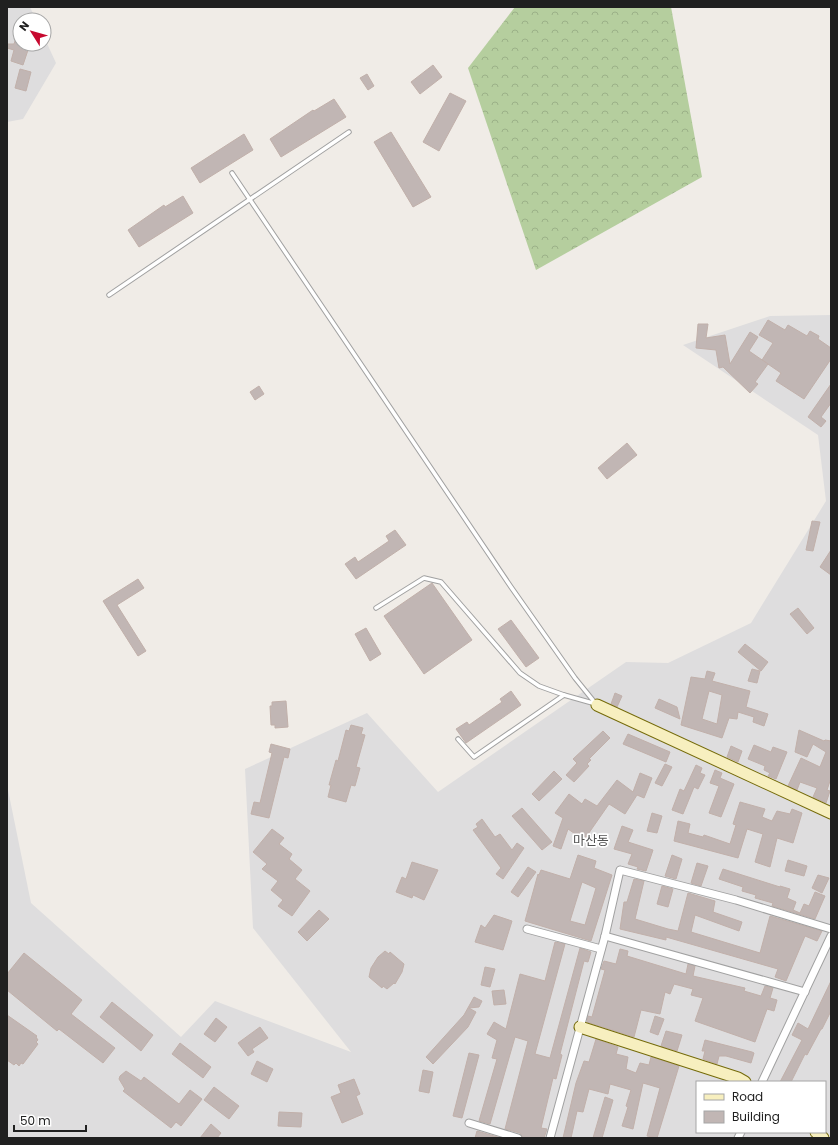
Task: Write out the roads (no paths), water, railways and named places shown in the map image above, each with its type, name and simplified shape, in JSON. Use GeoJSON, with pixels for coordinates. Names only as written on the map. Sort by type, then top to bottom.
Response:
{"type":"FeatureCollection","features":[{"type":"Feature","properties":{"kind":"street"},"geometry":{"type":"LineString","coordinates":[[597,705],[831,813]]}},
{"type":"Feature","properties":{"kind":"street"},"geometry":{"type":"LineString","coordinates":[[550,1138],[605,936],[620,870],[736,900],[831,929]]}},
{"type":"Feature","properties":{"kind":"street"},"geometry":{"type":"LineString","coordinates":[[527,929],[601,949]]}},
{"type":"Feature","properties":{"kind":"street"},"geometry":{"type":"LineString","coordinates":[[605,936],[805,992]]}},
{"type":"Feature","properties":{"kind":"street"},"geometry":{"type":"LineString","coordinates":[[762,1081],[831,936]]}},
{"type":"Feature","properties":{"kind":"street"},"geometry":{"type":"LineString","coordinates":[[580,1027],[743,1081]]}},
{"type":"Feature","properties":{"kind":"street"},"geometry":{"type":"LineString","coordinates":[[469,1122],[518,1138]]}},
{"type":"Feature","properties":{"kind":"lane"},"geometry":{"type":"LineString","coordinates":[[108,294],[349,132]]}},
{"type":"Feature","properties":{"kind":"lane"},"geometry":{"type":"LineString","coordinates":[[232,173],[511,588],[575,678],[597,705]]}},
{"type":"Feature","properties":{"kind":"lane"},"geometry":{"type":"LineString","coordinates":[[376,608],[424,578],[441,582],[520,673],[539,686],[597,705]]}},
{"type":"Feature","properties":{"kind":"lane"},"geometry":{"type":"LineString","coordinates":[[458,739],[474,757],[564,695]]}},
{"type":"Feature","properties":{"kind":"district","name":"마산동"},"geometry":{"type":"Point","coordinates":[591,840]}}]}
